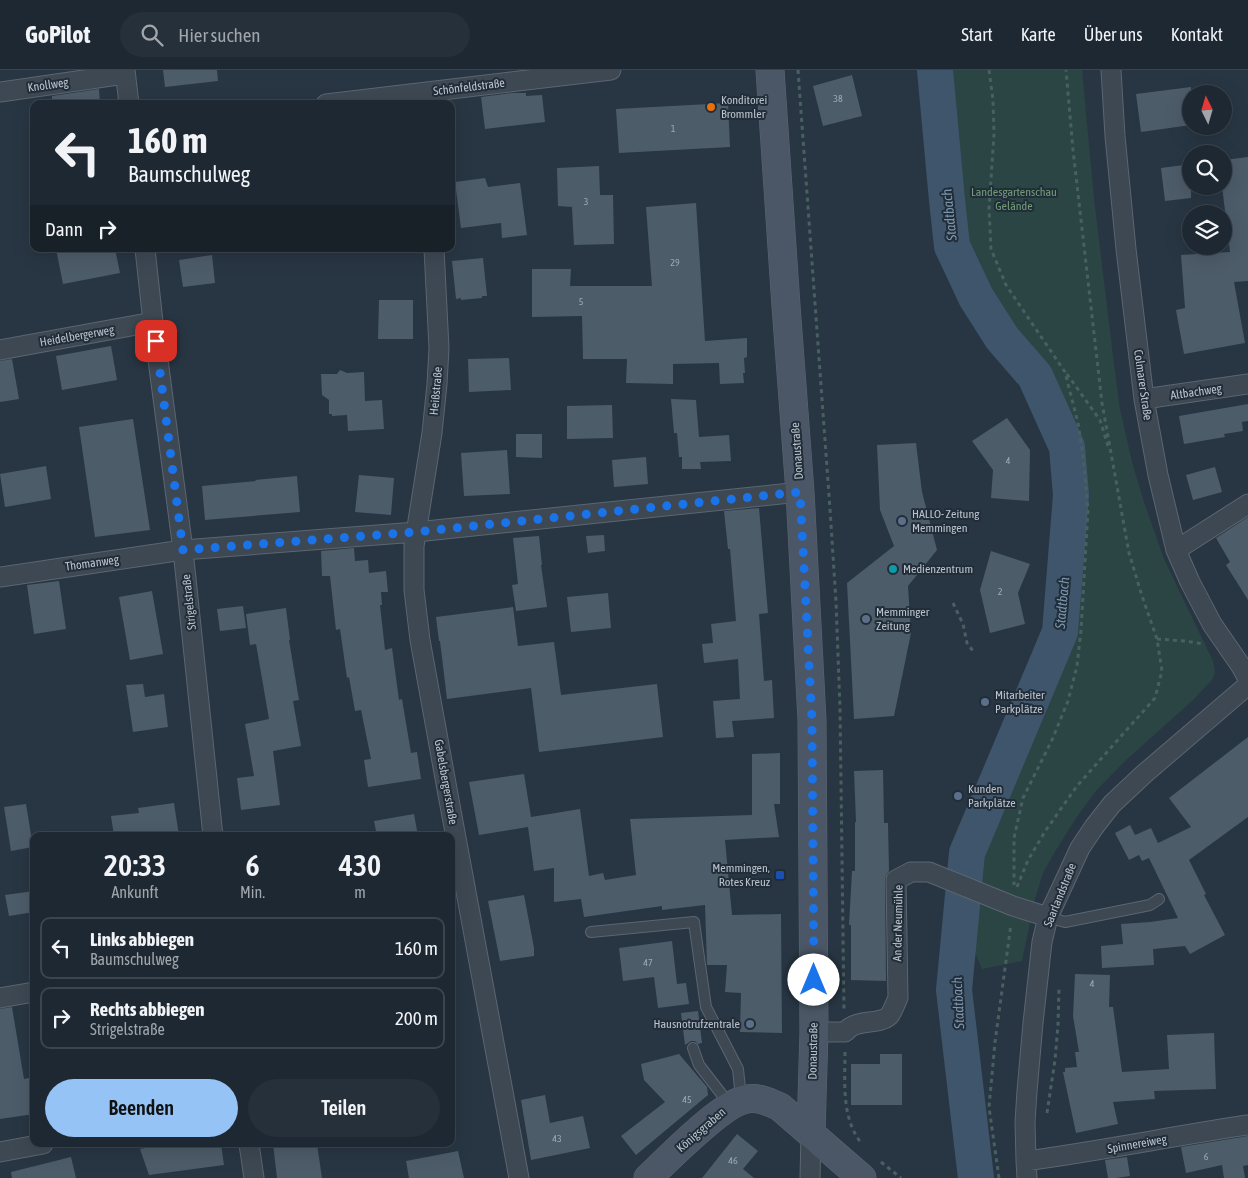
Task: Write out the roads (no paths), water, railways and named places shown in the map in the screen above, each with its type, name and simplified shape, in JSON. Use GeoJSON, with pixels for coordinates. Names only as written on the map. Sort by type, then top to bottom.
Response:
{"type":"FeatureCollection","features":[{"type":"Feature","properties":{"kind":"street","name":"Schönfeldstraße"},"geometry":{"type":"LineString","coordinates":[[387,100],[417,98],[611,70]]}},
{"type":"Feature","properties":{"kind":"street","name":"Donaustraße"},"geometry":{"type":"LineString","coordinates":[[770,70],[800,492],[812,720],[814,1032],[811,1133]]}},
{"type":"Feature","properties":{"kind":"street","name":"Colmarer Straße"},"geometry":{"type":"LineString","coordinates":[[1111,70],[1115,136],[1126,249],[1144,399],[1158,475],[1176,550],[1190,582],[1212,624],[1241,666],[1248,680]]}},
{"type":"Feature","properties":{"kind":"street","name":"Knollweg"},"geometry":{"type":"LineString","coordinates":[[0,92],[125,72]]}},
{"type":"Feature","properties":{"kind":"street"},"geometry":{"type":"LineString","coordinates":[[125,72],[128,100]]}},
{"type":"Feature","properties":{"kind":"street","name":"Strigelstraße"},"geometry":{"type":"LineString","coordinates":[[145,252],[183,550],[213,832]]}},
{"type":"Feature","properties":{"kind":"street","name":"Heißstraße"},"geometry":{"type":"LineString","coordinates":[[416,532],[432,433],[437,384],[439,348],[434,252]]}},
{"type":"Feature","properties":{"kind":"street","name":"Heidelbergerweg"},"geometry":{"type":"LineString","coordinates":[[0,350],[153,322]]}},
{"type":"Feature","properties":{"kind":"street","name":"Altbachweg"},"geometry":{"type":"LineString","coordinates":[[1144,399],[1248,384]]}},
{"type":"Feature","properties":{"kind":"street","name":"Thomanweg"},"geometry":{"type":"LineString","coordinates":[[0,577],[183,550],[416,532],[800,492]]}},
{"type":"Feature","properties":{"kind":"street"},"geometry":{"type":"LineString","coordinates":[[1176,550],[1248,504]]}},
{"type":"Feature","properties":{"kind":"street","name":"Gabelsbergerstraße"},"geometry":{"type":"LineString","coordinates":[[416,532],[414,576],[420,640],[455,832]]}},
{"type":"Feature","properties":{"kind":"street","name":"Saarlandstraße"},"geometry":{"type":"LineString","coordinates":[[1027,1170],[1027,1099],[1033,1023],[1042,942],[1048,917],[1080,848],[1112,804],[1144,774],[1248,685]]}},
{"type":"Feature","properties":{"kind":"street","name":"Gabelsbergerstraße"},"geometry":{"type":"LineString","coordinates":[[455,833],[520,1178]]}},
{"type":"Feature","properties":{"kind":"street","name":"An der Neumühle"},"geometry":{"type":"LineString","coordinates":[[814,1032],[845,1032],[851,1026],[864,1022],[883,1020],[892,1011],[898,998],[896,880],[911,872],[930,872],[1013,906],[1048,917]]}},
{"type":"Feature","properties":{"kind":"street"},"geometry":{"type":"LineString","coordinates":[[0,998],[30,993]]}},
{"type":"Feature","properties":{"kind":"street"},"geometry":{"type":"LineString","coordinates":[[736,1103],[746,1099],[764,1100],[780,1107],[811,1133],[870,1168]]}},
{"type":"Feature","properties":{"kind":"street","name":"Königsgraben"},"geometry":{"type":"LineString","coordinates":[[648,1178],[708,1123],[736,1103]]}},
{"type":"Feature","properties":{"kind":"street","name":"Spinnereiweg"},"geometry":{"type":"LineString","coordinates":[[1027,1170],[1129,1146],[1248,1125]]}},
{"type":"Feature","properties":{"kind":"street"},"geometry":{"type":"LineString","coordinates":[[810,1178],[811,1133]]}},
{"type":"Feature","properties":{"kind":"street"},"geometry":{"type":"LineString","coordinates":[[0,1152],[30,1146]]}},
{"type":"Feature","properties":{"kind":"street"},"geometry":{"type":"LineString","coordinates":[[249,1147],[254,1178]]}},
{"type":"Feature","properties":{"kind":"lane"},"geometry":{"type":"LineString","coordinates":[[1048,917],[1065,922],[1150,905],[1159,900]]}},
{"type":"Feature","properties":{"kind":"lane"},"geometry":{"type":"LineString","coordinates":[[591,932],[694,922],[706,1007],[738,1069],[736,1103]]}},
{"type":"Feature","properties":{"kind":"lane"},"geometry":{"type":"LineString","coordinates":[[693,1048],[699,1065],[736,1103]]}},
{"type":"Feature","properties":{"kind":"waterway","name":"Stadtbach"},"geometry":{"type":"LineString","coordinates":[[935,70],[952,246],[976,297],[1002,338],[1035,376],[1067,447],[1071,495],[1060,632],[967,853],[954,990],[976,1178]]}},
{"type":"Feature","properties":{"kind":"place","name":"Konditorei Brommler"},"geometry":{"type":"Point","coordinates":[711,107]}},
{"type":"Feature","properties":{"kind":"place","name":"HALLO- Zeitung Memmingen"},"geometry":{"type":"Point","coordinates":[902,521]}},
{"type":"Feature","properties":{"kind":"place","name":"Medienzentrum"},"geometry":{"type":"Point","coordinates":[893,569]}},
{"type":"Feature","properties":{"kind":"place","name":"Memminger Zeitung"},"geometry":{"type":"Point","coordinates":[866,619]}},
{"type":"Feature","properties":{"kind":"place","name":"Mitarbeiter Parkplätze"},"geometry":{"type":"Point","coordinates":[985,702]}},
{"type":"Feature","properties":{"kind":"place","name":"Kunden Parkplätze"},"geometry":{"type":"Point","coordinates":[958,796]}},
{"type":"Feature","properties":{"kind":"place","name":"Memmingen, Rotes Kreuz"},"geometry":{"type":"Point","coordinates":[780,875]}},
{"type":"Feature","properties":{"kind":"place","name":"Hausnotrufzentrale"},"geometry":{"type":"Point","coordinates":[750,1024]}},
{"type":"Feature","properties":{"kind":"park label","name":"Landesgartenschau Gelände"},"geometry":{"type":"Point","coordinates":[1014,199]}}]}
